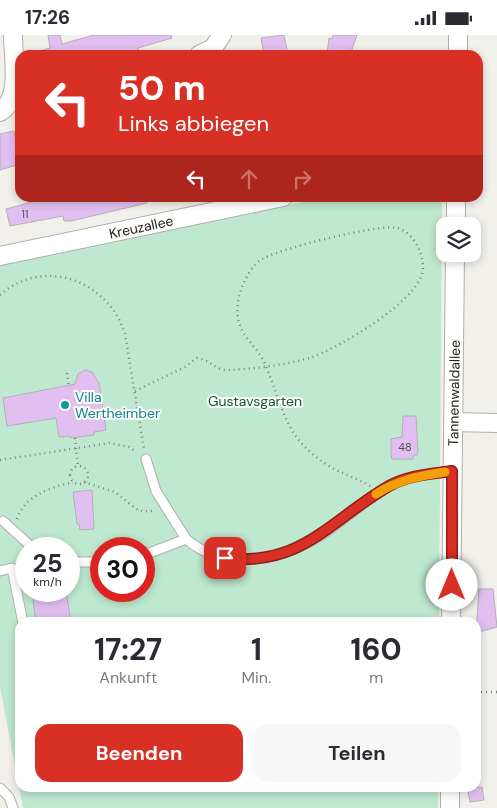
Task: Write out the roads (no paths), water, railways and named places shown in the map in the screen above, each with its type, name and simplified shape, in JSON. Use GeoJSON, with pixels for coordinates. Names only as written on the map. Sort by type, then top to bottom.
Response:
{"type":"FeatureCollection","features":[{"type":"Feature","properties":{"kind":"street"},"geometry":{"type":"LineString","coordinates":[[0,112],[8,107],[13,93],[13,35]]}},
{"type":"Feature","properties":{"kind":"street"},"geometry":{"type":"LineString","coordinates":[[209,50],[213,48],[222,35]]}},
{"type":"Feature","properties":{"kind":"street"},"geometry":{"type":"LineString","coordinates":[[458,35],[458,50]]}},
{"type":"Feature","properties":{"kind":"street"},"geometry":{"type":"LineString","coordinates":[[0,112],[15,110]]}},
{"type":"Feature","properties":{"kind":"street","name":"Kreuzallee"},"geometry":{"type":"LineString","coordinates":[[0,256],[259,202]]}},
{"type":"Feature","properties":{"kind":"street"},"geometry":{"type":"LineString","coordinates":[[456,202],[456,217]]}},
{"type":"Feature","properties":{"kind":"street","name":"Tannenwaldallee"},"geometry":{"type":"LineString","coordinates":[[452,617],[452,471],[456,262]]}},
{"type":"Feature","properties":{"kind":"street"},"geometry":{"type":"LineString","coordinates":[[453,422],[497,423]]}},
{"type":"Feature","properties":{"kind":"street"},"geometry":{"type":"LineString","coordinates":[[450,792],[450,808]]}},
{"type":"Feature","properties":{"kind":"lane"},"geometry":{"type":"LineString","coordinates":[[146,459],[150,476],[165,508],[186,539],[207,553],[225,558],[260,559],[300,547],[319,536],[391,485],[416,476],[452,471]]}},
{"type":"Feature","properties":{"kind":"lane"},"geometry":{"type":"LineString","coordinates":[[3,521],[21,537]]}},
{"type":"Feature","properties":{"kind":"lane"},"geometry":{"type":"LineString","coordinates":[[155,551],[186,539]]}},
{"type":"Feature","properties":{"kind":"lane"},"geometry":{"type":"LineString","coordinates":[[0,571],[12,568],[22,617]]}},
{"type":"Feature","properties":{"kind":"lane"},"geometry":{"type":"LineString","coordinates":[[0,788],[9,797],[13,808]]}},
{"type":"Feature","properties":{"kind":"place","name":"Villa Wertheimber"},"geometry":{"type":"Point","coordinates":[65,405]}},
{"type":"Feature","properties":{"kind":"park label","name":"Gustavsgarten"},"geometry":{"type":"Point","coordinates":[255,401]}}]}
